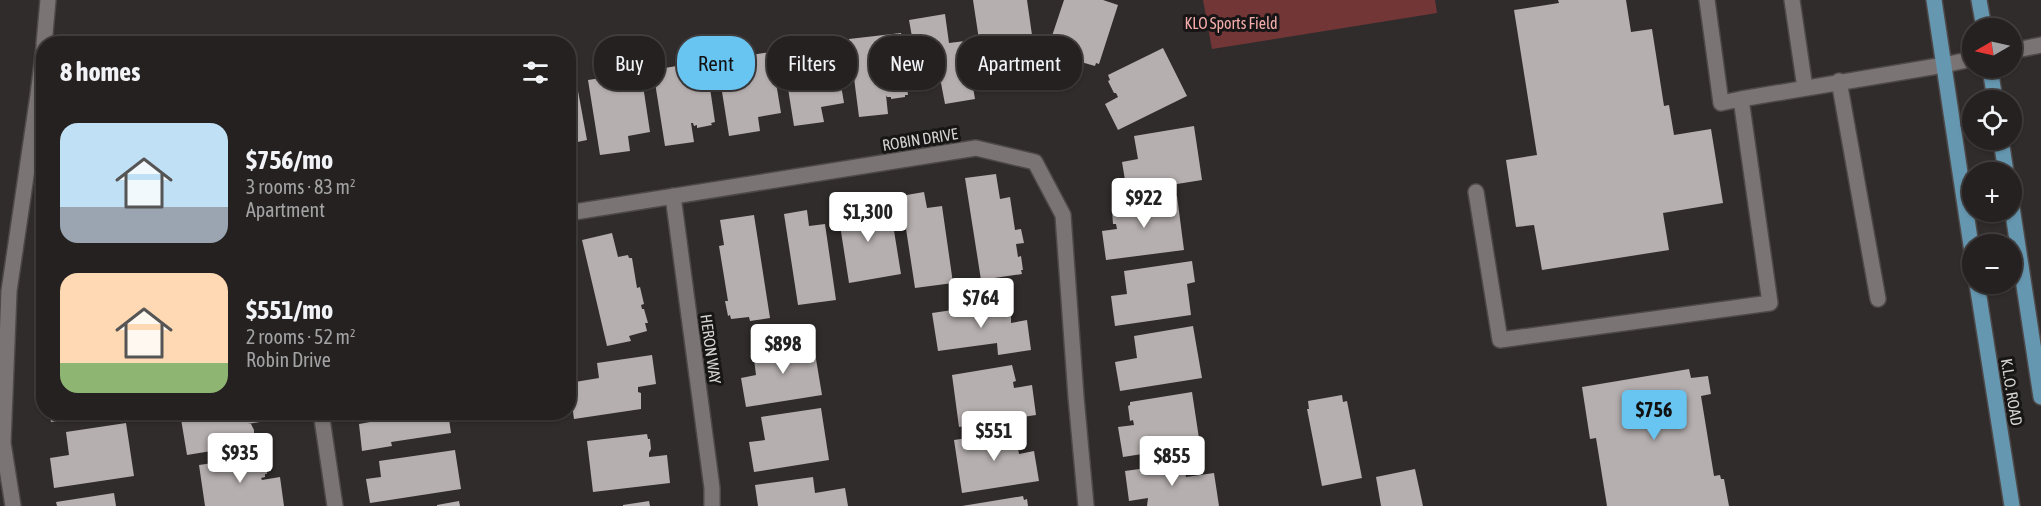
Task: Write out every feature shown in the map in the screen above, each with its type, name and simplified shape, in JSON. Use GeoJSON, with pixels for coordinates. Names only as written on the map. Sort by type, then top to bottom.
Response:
{"type":"FeatureCollection","features":[{"type":"Feature","properties":{"kind":"main road"},"geometry":{"type":"LineString","coordinates":[[1934,0],[1969,234]]}},
{"type":"Feature","properties":{"kind":"main road"},"geometry":{"type":"LineString","coordinates":[[1979,0],[1982,18]]}},
{"type":"Feature","properties":{"kind":"main road","name":"K.L.O. ROAD"},"geometry":{"type":"LineString","coordinates":[[2014,222],[2041,397]]}},
{"type":"Feature","properties":{"kind":"main road","name":"K.L.O. ROAD"},"geometry":{"type":"LineString","coordinates":[[1979,294],[2012,506]]}},
{"type":"Feature","properties":{"kind":"street"},"geometry":{"type":"LineString","coordinates":[[45,36],[48,0]]}},
{"type":"Feature","properties":{"kind":"street"},"geometry":{"type":"LineString","coordinates":[[1707,0],[1721,103],[1962,62]]}},
{"type":"Feature","properties":{"kind":"street"},"geometry":{"type":"LineString","coordinates":[[1792,0],[1804,87]]}},
{"type":"Feature","properties":{"kind":"street"},"geometry":{"type":"LineString","coordinates":[[2022,49],[2041,45]]}},
{"type":"Feature","properties":{"kind":"street"},"geometry":{"type":"LineString","coordinates":[[1839,81],[1878,299]]}},
{"type":"Feature","properties":{"kind":"street"},"geometry":{"type":"LineString","coordinates":[[1476,192],[1500,340],[1770,303],[1741,99]]}},
{"type":"Feature","properties":{"kind":"street"},"geometry":{"type":"LineString","coordinates":[[13,506],[2,443],[9,291],[36,109]]}},
{"type":"Feature","properties":{"kind":"street","name":"ROBIN DRIVE"},"geometry":{"type":"LineString","coordinates":[[576,212],[976,148],[1035,162],[1064,214],[1086,506]]}},
{"type":"Feature","properties":{"kind":"street","name":"HERON WAY"},"geometry":{"type":"LineString","coordinates":[[672,196],[712,488],[712,506]]}},
{"type":"Feature","properties":{"kind":"street"},"geometry":{"type":"LineString","coordinates":[[322,420],[335,506]]}},
{"type":"Feature","properties":{"kind":"green space","name":"KLO Sports Field"},"geometry":{"type":"Polygon","coordinates":[[[1203,0],[1435,0],[1437,13],[1212,49],[1203,0]]]}},
{"type":"Feature","properties":{"kind":"building"},"geometry":{"type":"Polygon","coordinates":[[[973,0],[1027,0],[1032,36],[978,36],[973,0]]]}},
{"type":"Feature","properties":{"kind":"building"},"geometry":{"type":"Polygon","coordinates":[[[1064,0],[1103,0],[1118,5],[1099,64],[1096,63],[1095,66],[1082,62],[1082,36],[1052,36],[1064,0]]]}},
{"type":"Feature","properties":{"kind":"building"},"geometry":{"type":"Polygon","coordinates":[[[1558,0],[1626,0],[1631,32],[1652,29],[1664,106],[1669,105],[1674,135],[1711,129],[1723,203],[1663,213],[1669,250],[1542,270],[1534,225],[1516,227],[1506,160],[1537,155],[1514,10],[1559,3],[1558,0]]]}},
{"type":"Feature","properties":{"kind":"building"},"geometry":{"type":"Polygon","coordinates":[[[945,14],[949,43],[957,42],[957,90],[973,90],[975,99],[945,104],[942,90],[945,90],[945,36],[912,36],[909,20],[945,14]]]}},
{"type":"Feature","properties":{"kind":"building"},"geometry":{"type":"Polygon","coordinates":[[[901,33],[901,36],[875,36],[901,33]]]}},
{"type":"Feature","properties":{"kind":"building"},"geometry":{"type":"Polygon","coordinates":[[[869,37],[869,90],[907,90],[908,95],[905,97],[891,99],[886,95],[888,114],[859,117],[856,90],[857,38],[869,37]]]}},
{"type":"Feature","properties":{"kind":"building"},"geometry":{"type":"Polygon","coordinates":[[[1163,48],[1187,96],[1118,130],[1105,104],[1118,97],[1108,81],[1110,80],[1108,75],[1163,48]]]}},
{"type":"Feature","properties":{"kind":"building"},"geometry":{"type":"Polygon","coordinates":[[[767,53],[767,90],[777,90],[781,113],[758,117],[760,131],[729,136],[722,90],[755,90],[755,54],[767,53]]]}},
{"type":"Feature","properties":{"kind":"building"},"geometry":{"type":"Polygon","coordinates":[[[677,66],[677,90],[710,90],[715,122],[711,123],[712,125],[697,128],[697,125],[694,126],[691,123],[694,142],[665,146],[656,90],[665,90],[665,68],[677,66]]]}},
{"type":"Feature","properties":{"kind":"building"},"geometry":{"type":"Polygon","coordinates":[[[594,79],[594,90],[644,90],[650,132],[628,136],[630,151],[600,155],[588,80],[594,79]]]}},
{"type":"Feature","properties":{"kind":"building"},"geometry":{"type":"Polygon","coordinates":[[[576,80],[587,140],[576,142],[576,80]]]}},
{"type":"Feature","properties":{"kind":"building"},"geometry":{"type":"Polygon","coordinates":[[[788,90],[842,90],[844,103],[821,107],[824,122],[794,126],[788,90]]]}},
{"type":"Feature","properties":{"kind":"building"},"geometry":{"type":"Polygon","coordinates":[[[1194,126],[1202,180],[1127,192],[1122,162],[1138,159],[1134,136],[1194,126]]]}},
{"type":"Feature","properties":{"kind":"building"},"geometry":{"type":"Polygon","coordinates":[[[996,174],[1000,199],[1010,197],[1015,230],[1021,229],[1024,243],[1016,244],[1023,270],[1021,270],[1022,274],[981,280],[965,178],[996,174]]]}},
{"type":"Feature","properties":{"kind":"building"},"geometry":{"type":"Polygon","coordinates":[[[924,192],[927,208],[942,206],[953,283],[915,288],[901,196],[924,192]]]}},
{"type":"Feature","properties":{"kind":"building"},"geometry":{"type":"Polygon","coordinates":[[[1177,196],[1184,250],[1106,260],[1102,231],[1117,229],[1116,224],[1113,224],[1114,205],[1177,196]]]}},
{"type":"Feature","properties":{"kind":"building"},"geometry":{"type":"Polygon","coordinates":[[[866,201],[868,216],[873,215],[873,212],[887,210],[888,213],[891,212],[901,274],[849,283],[837,206],[866,201]]]}},
{"type":"Feature","properties":{"kind":"building"},"geometry":{"type":"Polygon","coordinates":[[[807,210],[809,226],[825,224],[836,300],[798,305],[784,214],[807,210]]]}},
{"type":"Feature","properties":{"kind":"building"},"geometry":{"type":"Polygon","coordinates":[[[754,215],[770,318],[750,321],[749,317],[731,319],[730,315],[728,316],[725,301],[728,301],[719,246],[724,245],[720,220],[754,215]]]}},
{"type":"Feature","properties":{"kind":"building"},"geometry":{"type":"Polygon","coordinates":[[[612,233],[618,257],[628,255],[632,258],[637,288],[640,287],[644,304],[641,305],[648,323],[645,323],[647,331],[629,336],[631,341],[607,346],[582,240],[612,233]]]}},
{"type":"Feature","properties":{"kind":"building"},"geometry":{"type":"Polygon","coordinates":[[[1192,261],[1195,282],[1187,284],[1191,315],[1115,326],[1111,296],[1127,294],[1124,271],[1192,261]]]}},
{"type":"Feature","properties":{"kind":"building"},"geometry":{"type":"Polygon","coordinates":[[[1007,302],[1011,307],[1011,323],[1027,320],[1031,350],[998,355],[997,343],[938,351],[932,313],[1007,302]]]}},
{"type":"Feature","properties":{"kind":"building"},"geometry":{"type":"Polygon","coordinates":[[[1193,326],[1202,378],[1120,391],[1115,362],[1137,358],[1134,336],[1193,326]]]}},
{"type":"Feature","properties":{"kind":"building"},"geometry":{"type":"Polygon","coordinates":[[[813,341],[822,395],[746,407],[741,378],[756,375],[753,351],[813,341]]]}},
{"type":"Feature","properties":{"kind":"building"},"geometry":{"type":"Polygon","coordinates":[[[652,355],[656,384],[638,387],[638,392],[641,393],[641,409],[576,419],[576,382],[599,378],[597,363],[652,355]]]}},
{"type":"Feature","properties":{"kind":"building"},"geometry":{"type":"Polygon","coordinates":[[[1012,365],[1016,381],[1013,382],[1014,388],[1032,385],[1036,415],[959,427],[952,375],[1012,365]]]}},
{"type":"Feature","properties":{"kind":"building"},"geometry":{"type":"Polygon","coordinates":[[[1689,369],[1691,378],[1708,376],[1711,394],[1701,396],[1714,476],[1720,475],[1721,479],[1724,479],[1729,506],[1607,506],[1596,438],[1590,439],[1582,387],[1689,369]]]}},
{"type":"Feature","properties":{"kind":"building"},"geometry":{"type":"Polygon","coordinates":[[[1192,392],[1200,445],[1123,457],[1118,427],[1134,425],[1133,420],[1130,421],[1128,406],[1130,402],[1192,392]]]}},
{"type":"Feature","properties":{"kind":"building"},"geometry":{"type":"Polygon","coordinates":[[[1342,395],[1343,402],[1347,401],[1362,478],[1322,486],[1307,409],[1309,409],[1308,401],[1342,395]]]}},
{"type":"Feature","properties":{"kind":"building"},"geometry":{"type":"Polygon","coordinates":[[[821,408],[829,460],[754,472],[749,442],[765,440],[761,417],[821,408]]]}},
{"type":"Feature","properties":{"kind":"building"},"geometry":{"type":"Polygon","coordinates":[[[181,420],[271,420],[248,424],[251,424],[254,430],[254,444],[187,455],[181,420]]]}},
{"type":"Feature","properties":{"kind":"building"},"geometry":{"type":"Polygon","coordinates":[[[370,420],[449,420],[451,433],[391,442],[392,446],[362,451],[359,424],[370,422],[370,420]]]}},
{"type":"Feature","properties":{"kind":"building"},"geometry":{"type":"Polygon","coordinates":[[[126,423],[134,476],[54,488],[50,458],[69,455],[66,432],[126,423]]]}},
{"type":"Feature","properties":{"kind":"building"},"geometry":{"type":"Polygon","coordinates":[[[1015,431],[1018,434],[1019,454],[1034,451],[1039,481],[962,493],[954,440],[1015,431]]]}},
{"type":"Feature","properties":{"kind":"building"},"geometry":{"type":"Polygon","coordinates":[[[647,434],[651,449],[649,457],[667,455],[670,483],[593,492],[587,441],[647,434]]]}},
{"type":"Feature","properties":{"kind":"building"},"geometry":{"type":"Polygon","coordinates":[[[455,450],[461,489],[370,503],[366,479],[381,477],[379,461],[455,450]]]}},
{"type":"Feature","properties":{"kind":"building"},"geometry":{"type":"Polygon","coordinates":[[[261,456],[265,459],[267,474],[261,478],[262,480],[280,477],[284,506],[205,506],[199,465],[261,456]]]}},
{"type":"Feature","properties":{"kind":"building"},"geometry":{"type":"Polygon","coordinates":[[[1183,463],[1186,477],[1214,473],[1219,506],[1147,506],[1148,498],[1129,501],[1125,471],[1183,463]]]}},
{"type":"Feature","properties":{"kind":"building"},"geometry":{"type":"Polygon","coordinates":[[[1415,469],[1423,506],[1381,506],[1376,477],[1415,469]]]}},
{"type":"Feature","properties":{"kind":"building"},"geometry":{"type":"Polygon","coordinates":[[[813,477],[815,493],[845,488],[848,506],[758,506],[755,485],[813,477]]]}},
{"type":"Feature","properties":{"kind":"building"},"geometry":{"type":"Polygon","coordinates":[[[114,493],[116,506],[57,506],[56,502],[114,493]]]}},
{"type":"Feature","properties":{"kind":"building"},"geometry":{"type":"Polygon","coordinates":[[[1023,496],[1024,500],[1027,499],[1028,506],[962,506],[1023,496]]]}},
{"type":"Feature","properties":{"kind":"building"},"geometry":{"type":"Polygon","coordinates":[[[459,501],[460,506],[437,506],[437,505],[459,501]]]}},
{"type":"Feature","properties":{"kind":"building"},"geometry":{"type":"Polygon","coordinates":[[[649,501],[650,506],[623,506],[623,505],[649,501]]]}}]}
